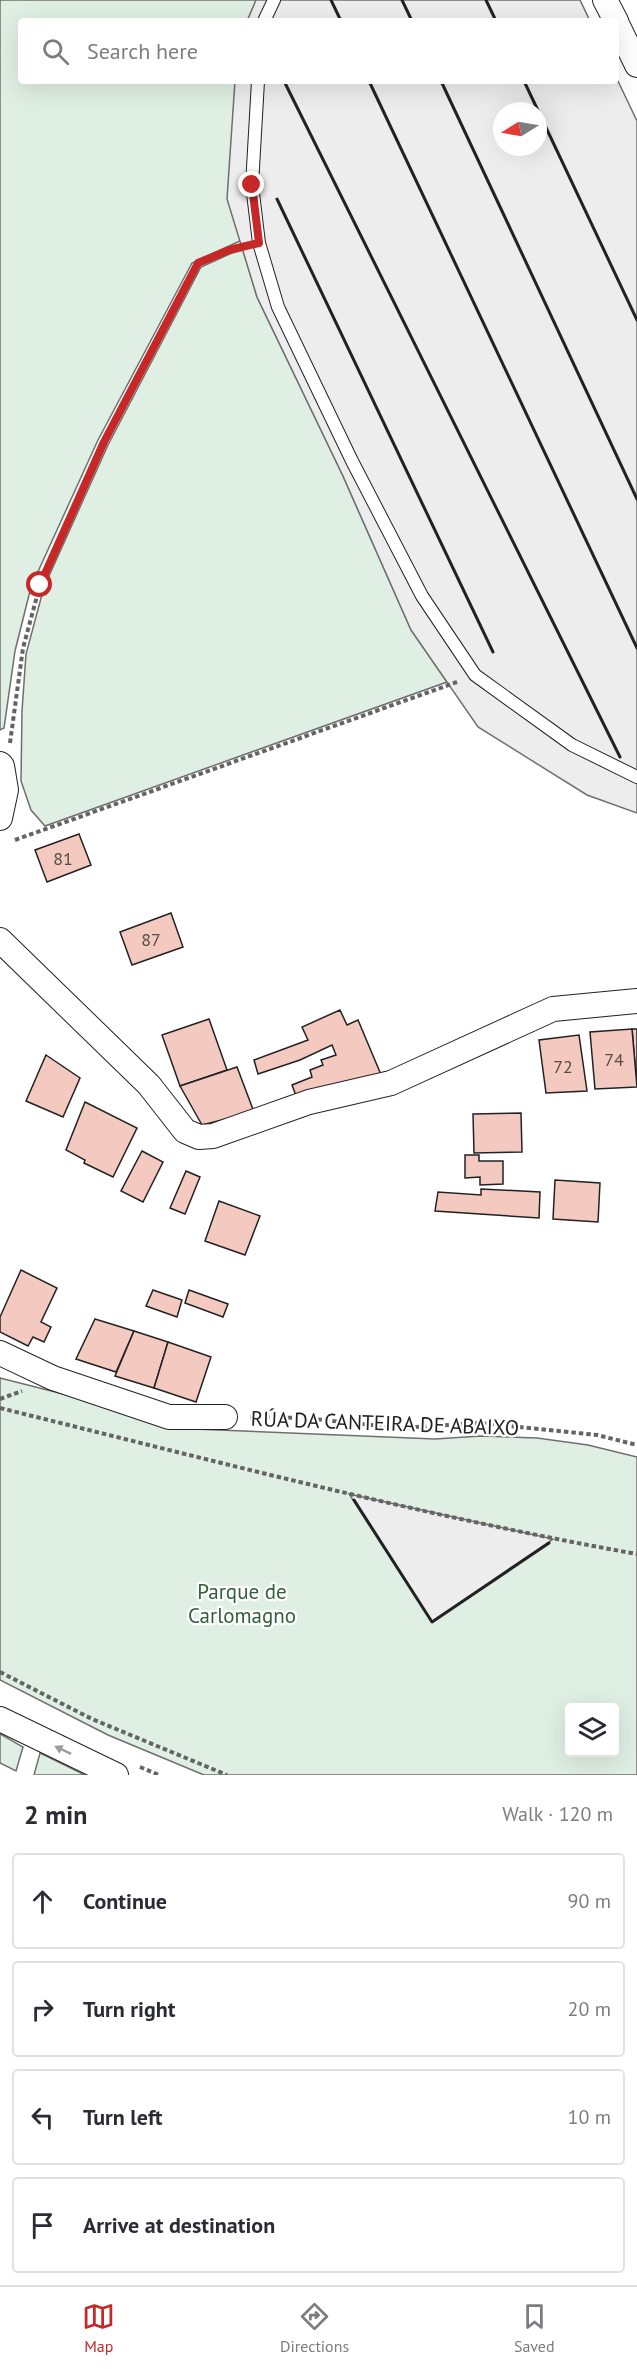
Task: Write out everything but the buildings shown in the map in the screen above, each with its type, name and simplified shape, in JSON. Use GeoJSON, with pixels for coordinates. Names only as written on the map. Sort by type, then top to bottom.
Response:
{"type":"FeatureCollection","features":[{"type":"Feature","properties":{"kind":"street"},"geometry":{"type":"LineString","coordinates":[[605,0],[614,18]]}},
{"type":"Feature","properties":{"kind":"street"},"geometry":{"type":"LineString","coordinates":[[619,27],[637,65]]}},
{"type":"Feature","properties":{"kind":"street"},"geometry":{"type":"LineString","coordinates":[[0,818],[6,790],[1,765]]}},
{"type":"Feature","properties":{"kind":"street"},"geometry":{"type":"LineString","coordinates":[[0,940],[149,1085],[185,1131],[199,1137],[213,1136],[309,1102],[391,1083],[553,1008],[637,1001]]}},
{"type":"Feature","properties":{"kind":"street","name":"RÚA DA CANTEIRA DE ABAIXO"},"geometry":{"type":"LineString","coordinates":[[0,1353],[53,1378],[169,1417],[225,1417]]}},
{"type":"Feature","properties":{"kind":"street"},"geometry":{"type":"LineString","coordinates":[[0,1719],[116,1775]]}},
{"type":"Feature","properties":{"kind":"lane"},"geometry":{"type":"LineString","coordinates":[[265,18],[274,0]]}},
{"type":"Feature","properties":{"kind":"lane"},"geometry":{"type":"LineString","coordinates":[[258,84],[252,185],[259,243],[279,307],[352,461],[422,596],[475,675],[572,746],[637,777]]}},
{"type":"Feature","properties":{"kind":"path"},"geometry":{"type":"LineString","coordinates":[[1,765],[12,735],[23,648],[40,585],[104,442],[198,263],[229,250],[259,243]]}},
{"type":"Feature","properties":{"kind":"path"},"geometry":{"type":"LineString","coordinates":[[11,841],[475,675]]}},
{"type":"Feature","properties":{"kind":"path"},"geometry":{"type":"LineString","coordinates":[[0,1408],[350,1494],[553,1539],[637,1554]]}},
{"type":"Feature","properties":{"kind":"path","name":"RÚA DA CANTEIRA DE ABAIXO"},"geometry":{"type":"LineString","coordinates":[[225,1417],[304,1418],[401,1428],[480,1423],[597,1435],[637,1444]]}},
{"type":"Feature","properties":{"kind":"path"},"geometry":{"type":"LineString","coordinates":[[0,1672],[92,1719],[227,1775]]}},
{"type":"Feature","properties":{"kind":"green space"},"geometry":{"type":"Polygon","coordinates":[[[0,0],[307,0],[302,18],[18,18],[18,84],[284,84],[240,241],[192,263],[98,440],[31,587],[15,651],[4,728],[0,730],[0,0]]]}},
{"type":"Feature","properties":{"kind":"green space"},"geometry":{"type":"Polygon","coordinates":[[[243,250],[257,297],[343,476],[411,630],[447,682],[45,826],[31,810],[21,781],[26,654],[44,587],[108,445],[201,267],[243,250]]]}},
{"type":"Feature","properties":{"kind":"green space","name":"Parque de Carlomagno"},"geometry":{"type":"Polygon","coordinates":[[[0,1378],[71,1396],[169,1428],[435,1439],[481,1436],[537,1438],[588,1445],[637,1457],[637,1775],[204,1775],[108,1735],[0,1680],[0,1378]]]}},
{"type":"Feature","properties":{"kind":"green space"},"geometry":{"type":"Polygon","coordinates":[[[0,1734],[23,1747],[16,1771],[0,1763],[0,1734]]]}},
{"type":"Feature","properties":{"kind":"green space"},"geometry":{"type":"Polygon","coordinates":[[[40,1753],[85,1775],[34,1775],[40,1753]]]}},
{"type":"Feature","properties":{"kind":"shaded area"},"geometry":{"type":"Polygon","coordinates":[[[256,0],[580,0],[589,18],[248,18],[256,0]]]}},
{"type":"Feature","properties":{"kind":"shaded area"},"geometry":{"type":"Polygon","coordinates":[[[619,83],[637,121],[637,813],[587,795],[478,727],[411,630],[343,476],[257,297],[227,199],[235,84],[619,83]]]}},
{"type":"Feature","properties":{"kind":"shaded area"},"geometry":{"type":"Polygon","coordinates":[[[349,1494],[553,1539],[432,1622],[349,1494]]]}},
{"type":"Feature","properties":{"kind":"wall"},"geometry":{"type":"LineString","coordinates":[[331,0],[340,18]]}},
{"type":"Feature","properties":{"kind":"wall"},"geometry":{"type":"LineString","coordinates":[[402,0],[411,18]]}},
{"type":"Feature","properties":{"kind":"wall"},"geometry":{"type":"LineString","coordinates":[[486,0],[495,18]]}},
{"type":"Feature","properties":{"kind":"wall"},"geometry":{"type":"LineString","coordinates":[[285,84],[620,757]]}},
{"type":"Feature","properties":{"kind":"wall"},"geometry":{"type":"LineString","coordinates":[[370,84],[637,648]]}},
{"type":"Feature","properties":{"kind":"wall"},"geometry":{"type":"LineString","coordinates":[[442,84],[637,499]]}},
{"type":"Feature","properties":{"kind":"wall"},"geometry":{"type":"LineString","coordinates":[[525,84],[637,320]]}},
{"type":"Feature","properties":{"kind":"wall"},"geometry":{"type":"LineString","coordinates":[[277,199],[493,652]]}},
{"type":"Feature","properties":{"kind":"wall"},"geometry":{"type":"LineString","coordinates":[[354,1500],[432,1622],[549,1543]]}},
{"type":"Feature","properties":{"kind":"route"},"geometry":{"type":"LineString","coordinates":[[40,585],[104,442],[198,263],[229,250],[259,243],[252,185]]}}]}
